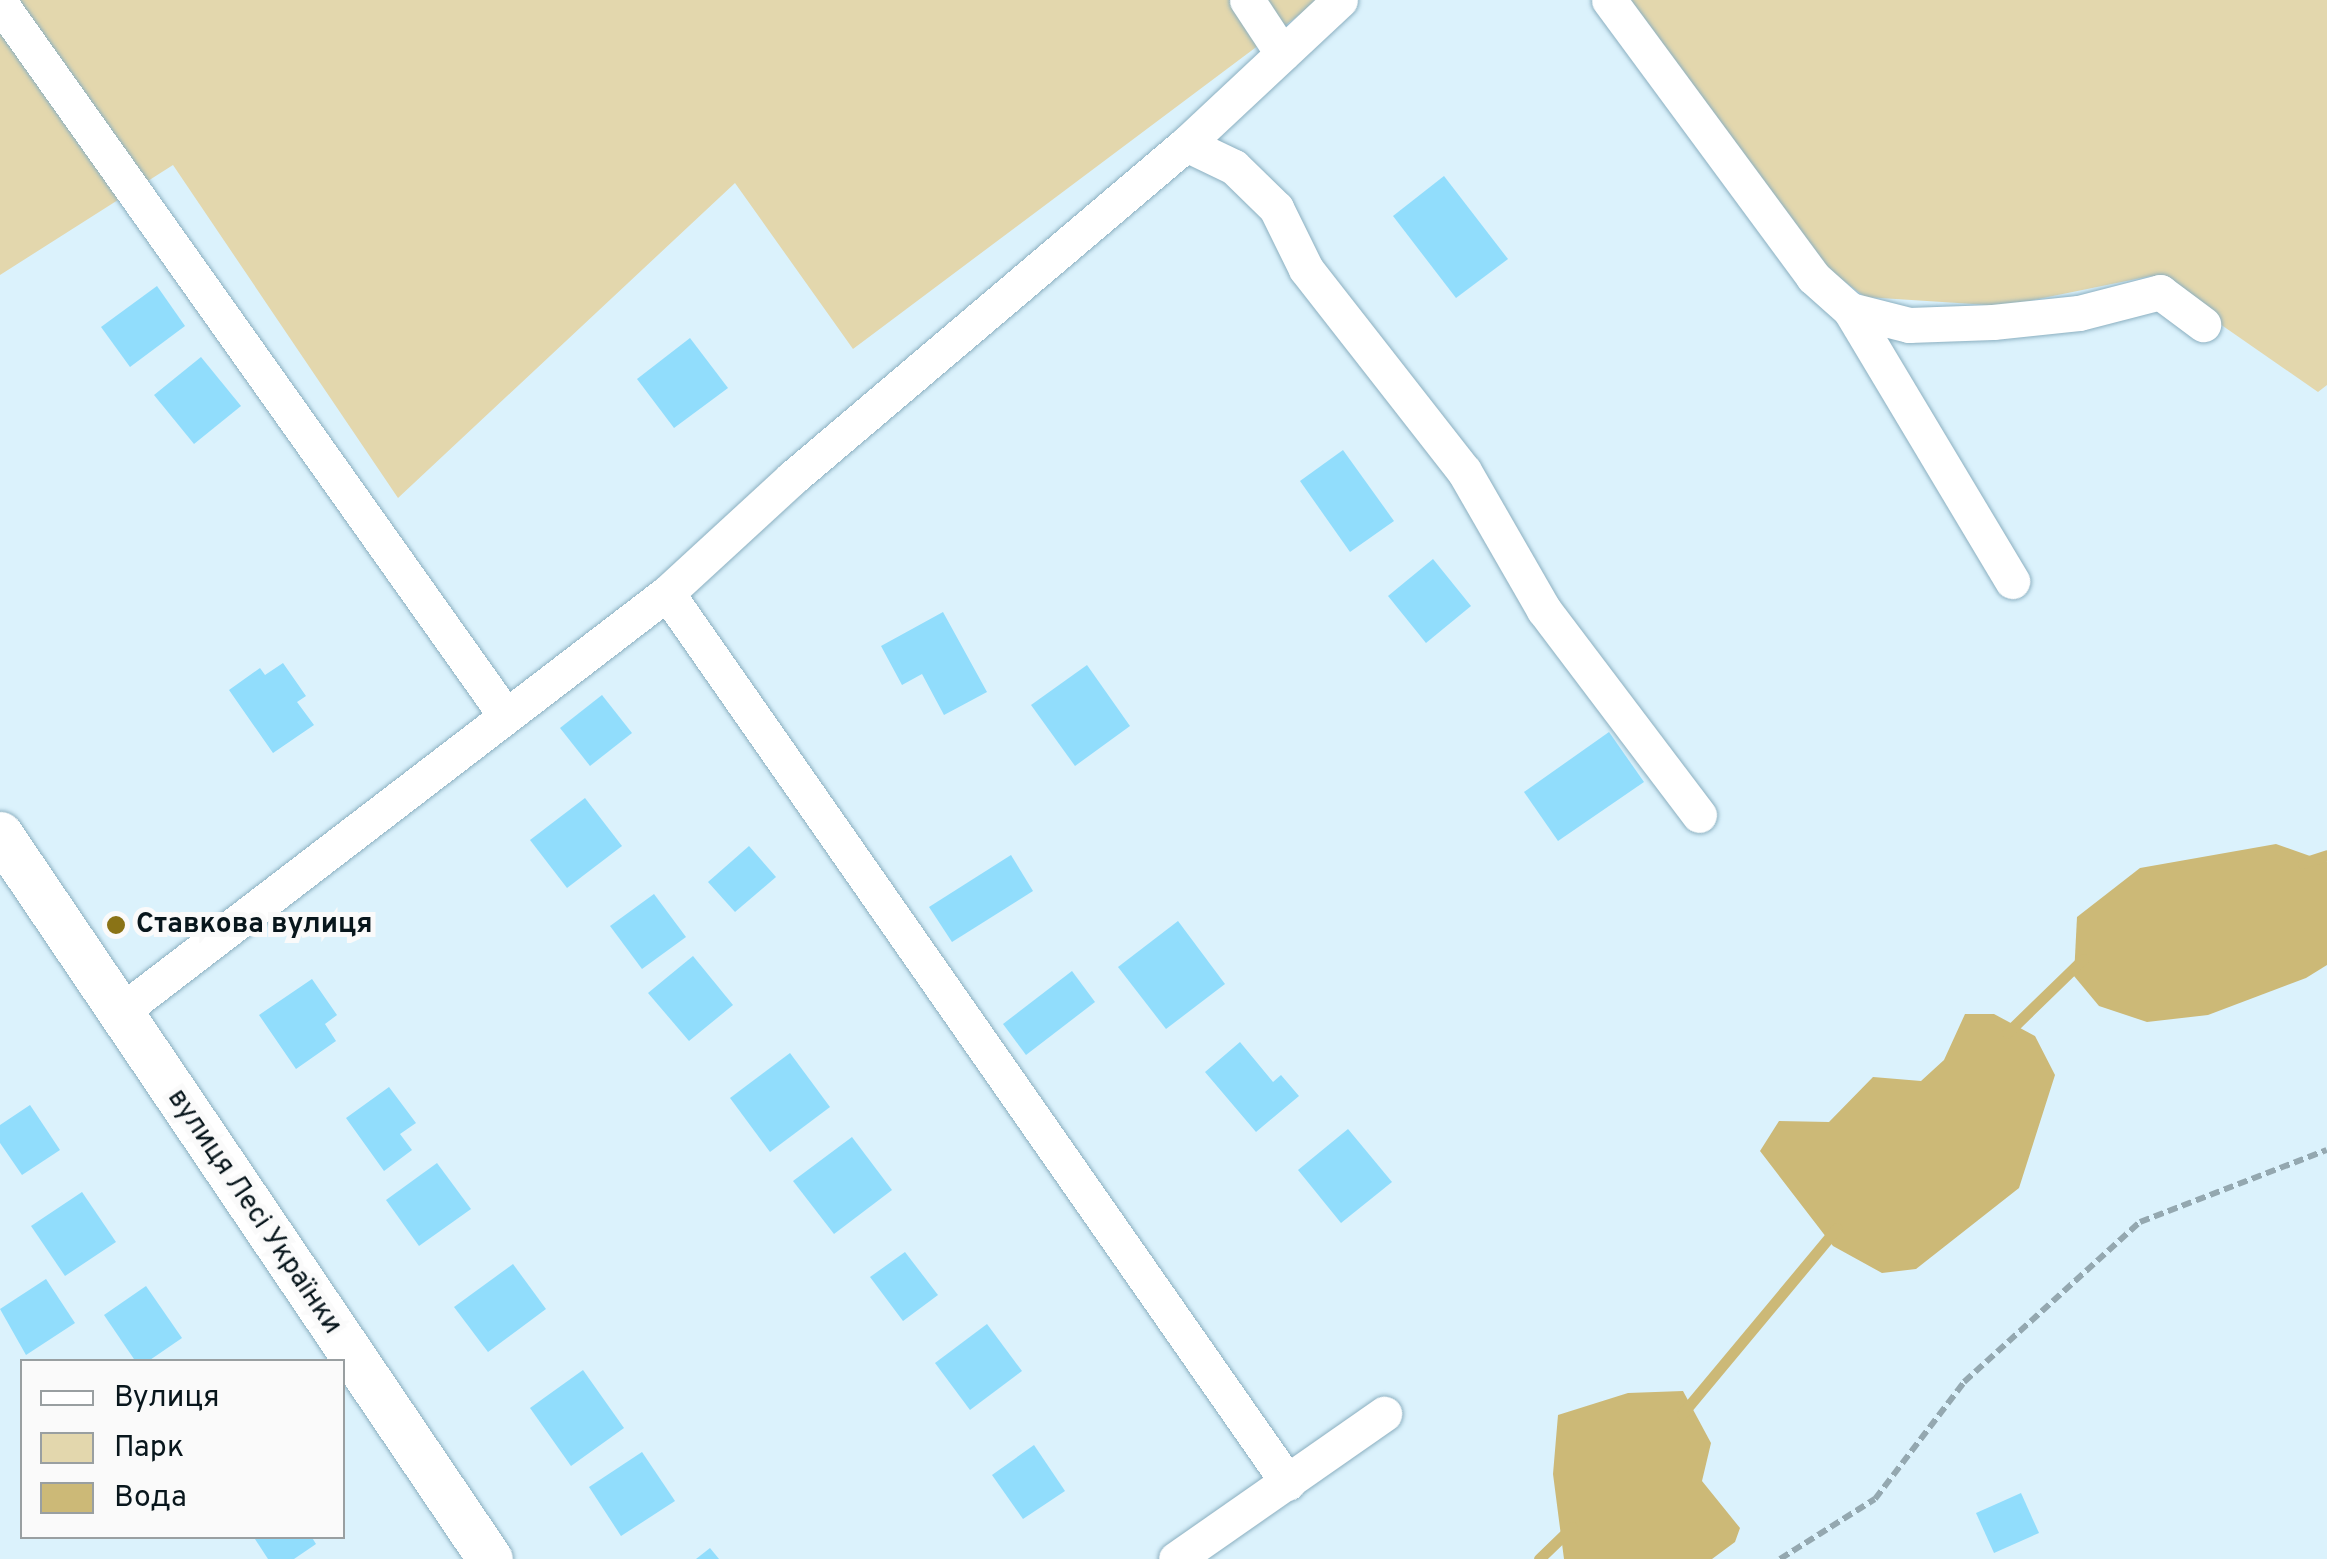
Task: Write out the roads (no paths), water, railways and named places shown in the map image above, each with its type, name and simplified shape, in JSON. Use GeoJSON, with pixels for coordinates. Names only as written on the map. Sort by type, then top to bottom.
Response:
{"type":"FeatureCollection","features":[{"type":"Feature","properties":{"kind":"street"},"geometry":{"type":"LineString","coordinates":[[1248,0],[1282,53]]}},
{"type":"Feature","properties":{"kind":"street"},"geometry":{"type":"LineString","coordinates":[[119,1013],[667,593],[792,478],[1186,144],[1340,0]]}},
{"type":"Feature","properties":{"kind":"street"},"geometry":{"type":"LineString","coordinates":[[1609,0],[1813,278],[1850,310],[2012,581]]}},
{"type":"Feature","properties":{"kind":"street"},"geometry":{"type":"LineString","coordinates":[[0,4],[506,716]]}},
{"type":"Feature","properties":{"kind":"street"},"geometry":{"type":"LineString","coordinates":[[1186,144],[1234,168],[1276,208],[1306,269],[1464,471],[1544,610],[1699,815]]}},
{"type":"Feature","properties":{"kind":"street"},"geometry":{"type":"LineString","coordinates":[[1850,310],[1909,326],[1993,322],[2080,313],[2160,292],[2204,324]]}},
{"type":"Feature","properties":{"kind":"street"},"geometry":{"type":"LineString","coordinates":[[667,593],[1288,1483]]}},
{"type":"Feature","properties":{"kind":"street","name":"вулиця Лесі Українки"},"geometry":{"type":"LineString","coordinates":[[0,834],[490,1559]]}},
{"type":"Feature","properties":{"kind":"street"},"geometry":{"type":"LineString","coordinates":[[1176,1559],[1384,1414]]}},
{"type":"Feature","properties":{"kind":"water"},"geometry":{"type":"Polygon","coordinates":[[[2276,844],[2327,862],[2327,965],[2306,978],[2208,1015],[2147,1022],[2099,1006],[2074,976],[2077,917],[2140,868],[2276,844]]]}},
{"type":"Feature","properties":{"kind":"water"},"geometry":{"type":"Polygon","coordinates":[[[1965,1014],[1994,1014],[2035,1036],[2055,1075],[2019,1188],[1916,1269],[1882,1273],[1833,1246],[1760,1151],[1779,1121],[1829,1122],[1873,1077],[1921,1081],[1944,1060],[1965,1014]]]}},
{"type":"Feature","properties":{"kind":"water"},"geometry":{"type":"Polygon","coordinates":[[[1683,1391],[1711,1443],[1702,1481],[1740,1528],[1735,1542],[1712,1559],[1564,1559],[1553,1474],[1558,1415],[1628,1393],[1683,1391]]]}},
{"type":"Feature","properties":{"kind":"waterway"},"geometry":{"type":"LineString","coordinates":[[2303,863],[2327,855]]}},
{"type":"Feature","properties":{"kind":"waterway"},"geometry":{"type":"LineString","coordinates":[[2007,1033],[2083,959]]}},
{"type":"Feature","properties":{"kind":"waterway"},"geometry":{"type":"LineString","coordinates":[[1682,1414],[1837,1228]]}},
{"type":"Feature","properties":{"kind":"waterway"},"geometry":{"type":"LineString","coordinates":[[1539,1559],[1572,1527]]}},
{"type":"Feature","properties":{"kind":"place","name":"Ставкова вулиця"},"geometry":{"type":"Point","coordinates":[116,925]}}]}
